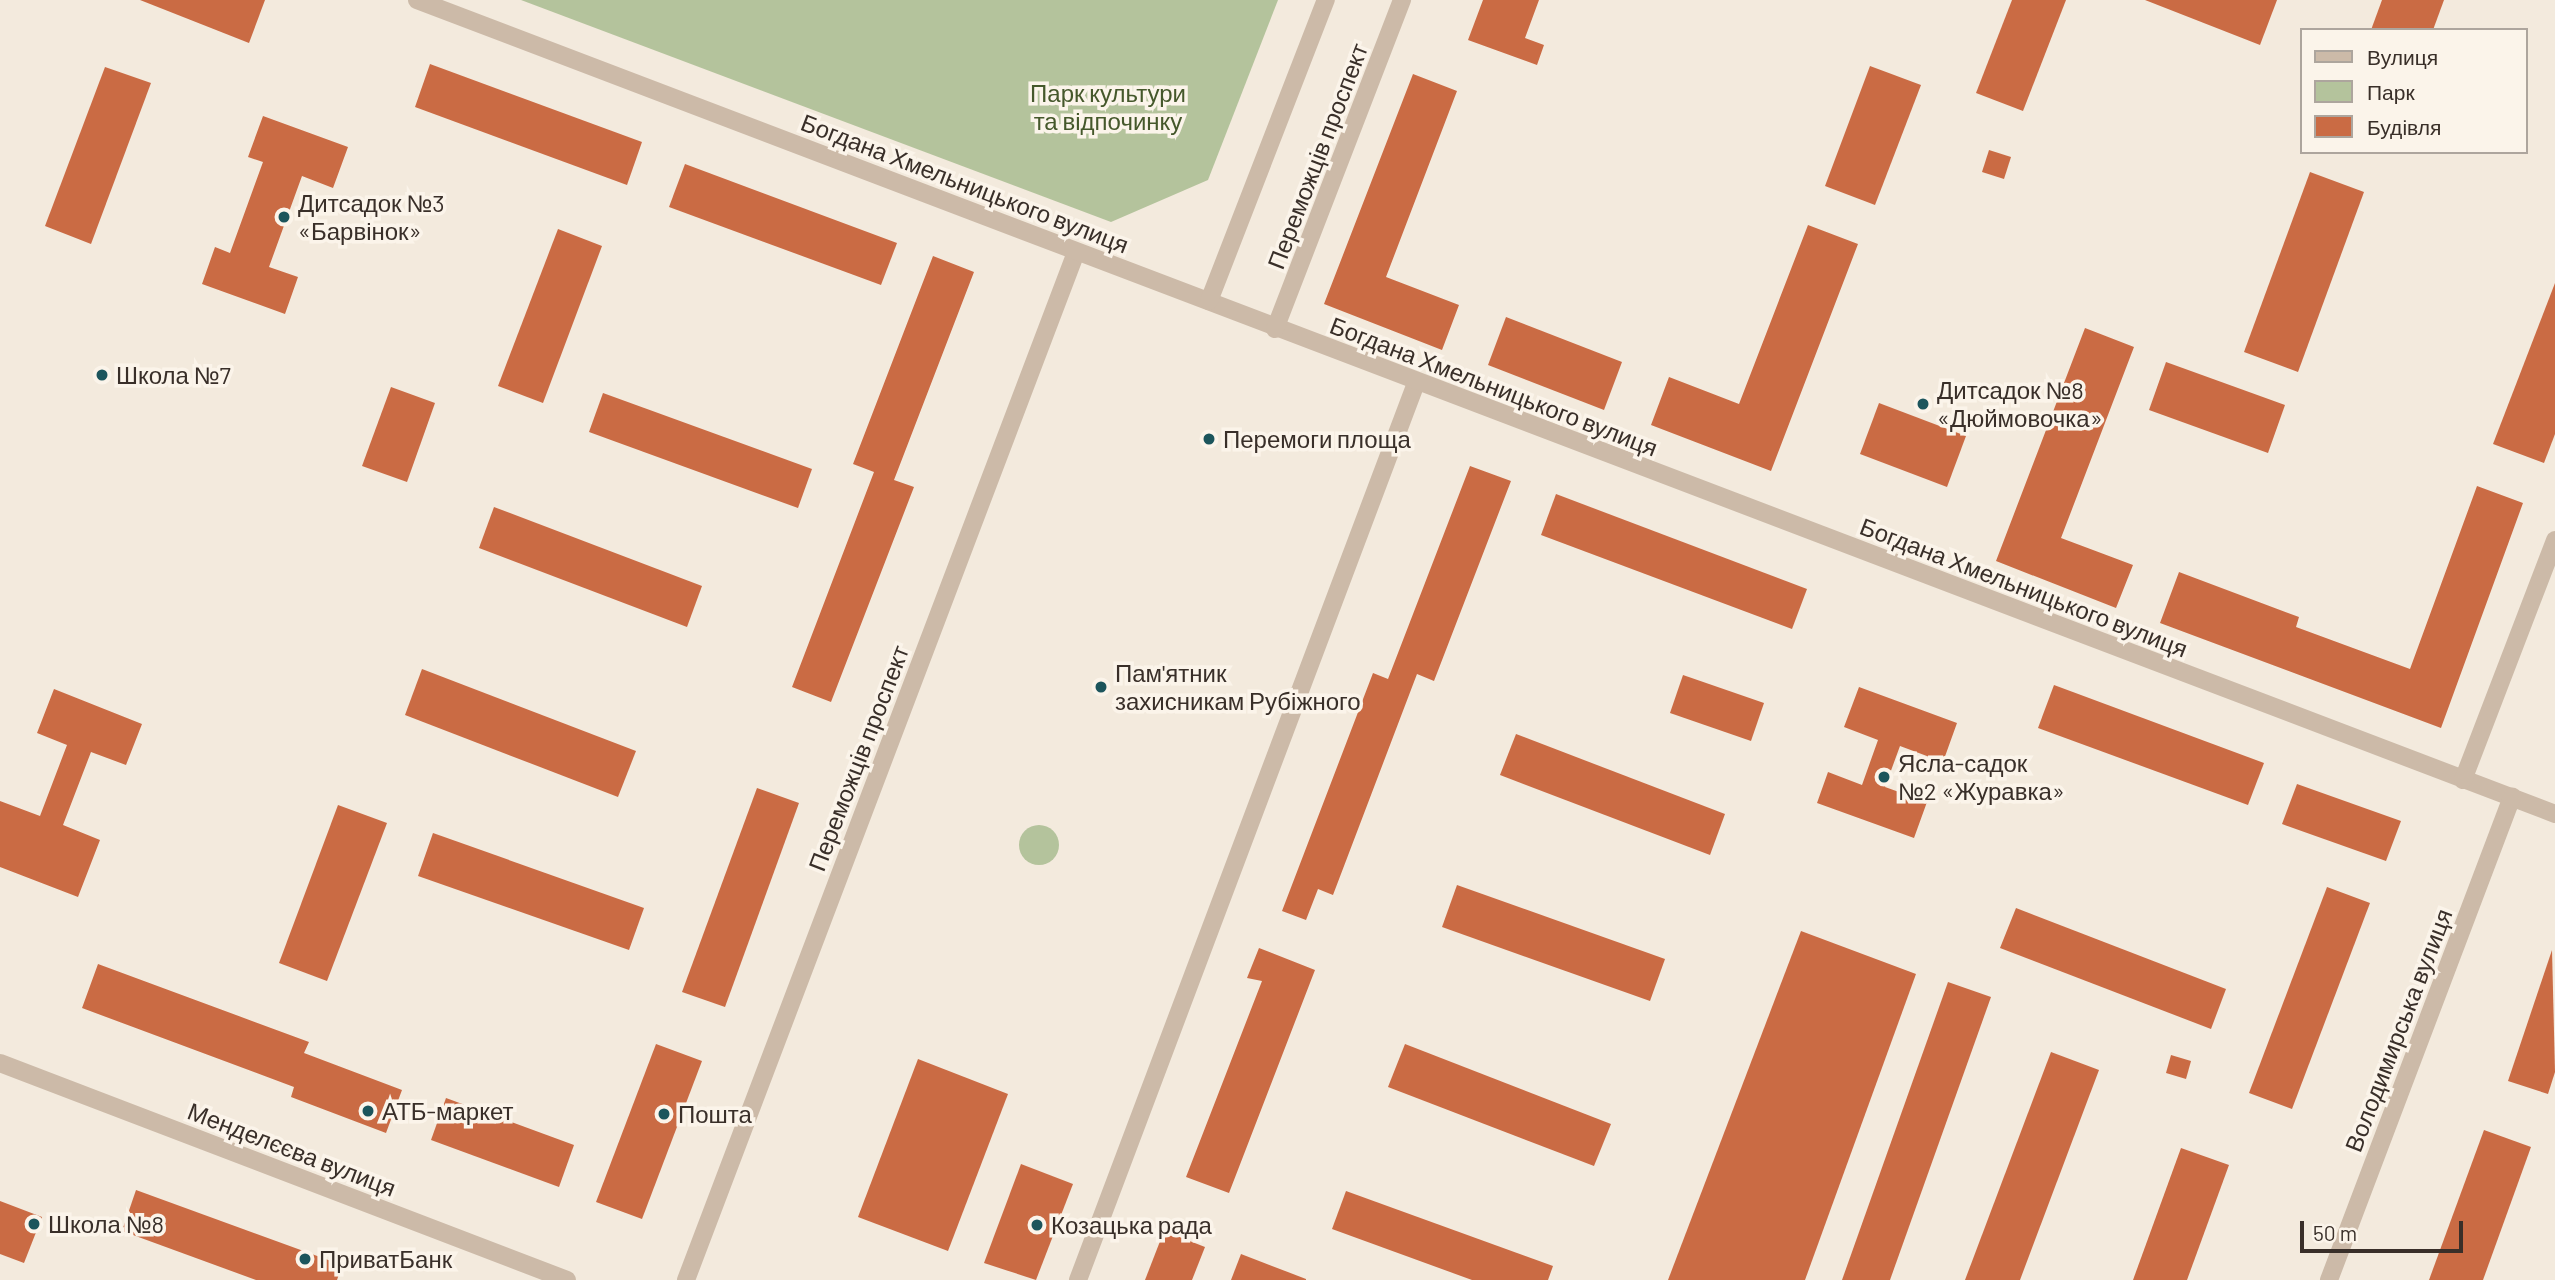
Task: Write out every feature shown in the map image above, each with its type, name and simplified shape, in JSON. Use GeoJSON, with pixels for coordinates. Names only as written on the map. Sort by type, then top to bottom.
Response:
{"type":"FeatureCollection","features":[{"type":"Feature","properties":{"kind":"street","name":"Богдана Хмельницького вулиця"},"geometry":{"type":"LineString","coordinates":[[417,0],[1209,301],[1416,383],[2555,814]]}},
{"type":"Feature","properties":{"kind":"street","name":"Переможців проспект"},"geometry":{"type":"LineString","coordinates":[[1209,301],[1326,0]]}},
{"type":"Feature","properties":{"kind":"street","name":"Переможців проспект"},"geometry":{"type":"LineString","coordinates":[[1275,329],[1402,0]]}},
{"type":"Feature","properties":{"kind":"street","name":"Переможців проспект"},"geometry":{"type":"LineString","coordinates":[[686,1280],[1076,252]]}},
{"type":"Feature","properties":{"kind":"street"},"geometry":{"type":"LineString","coordinates":[[1078,1280],[1416,383]]}},
{"type":"Feature","properties":{"kind":"street"},"geometry":{"type":"LineString","coordinates":[[2463,780],[2555,540]]}},
{"type":"Feature","properties":{"kind":"street","name":"Володимирська вулиця"},"geometry":{"type":"LineString","coordinates":[[2329,1280],[2512,797]]}},
{"type":"Feature","properties":{"kind":"street","name":"Менделєєва вулиця"},"geometry":{"type":"LineString","coordinates":[[0,1063],[567,1280]]}},
{"type":"Feature","properties":{"kind":"green space","name":"Парк культури та відпочинку"},"geometry":{"type":"Polygon","coordinates":[[[521,0],[1278,0],[1208,180],[1111,222],[521,0]]]}},
{"type":"Feature","properties":{"kind":"green space"},"geometry":{"type":"Polygon","coordinates":[[[1039,825],[1053,831],[1059,845],[1053,859],[1039,865],[1025,859],[1019,845],[1025,831],[1039,825]]]}},
{"type":"Feature","properties":{"kind":"building"},"geometry":{"type":"Polygon","coordinates":[[[140,0],[265,0],[249,43],[140,0]]]}},
{"type":"Feature","properties":{"kind":"building"},"geometry":{"type":"Polygon","coordinates":[[[1483,0],[1539,0],[1525,38],[1544,45],[1537,65],[1468,40],[1483,0]]]}},
{"type":"Feature","properties":{"kind":"building"},"geometry":{"type":"Polygon","coordinates":[[[2012,0],[2066,0],[2023,111],[1976,93],[2012,0]]]}},
{"type":"Feature","properties":{"kind":"building"},"geometry":{"type":"Polygon","coordinates":[[[2145,0],[2277,0],[2260,45],[2145,0]]]}},
{"type":"Feature","properties":{"kind":"building"},"geometry":{"type":"Polygon","coordinates":[[[2382,0],[2444,0],[2434,28],[2372,28],[2382,0]]]}},
{"type":"Feature","properties":{"kind":"building"},"geometry":{"type":"Polygon","coordinates":[[[430,64],[642,142],[627,185],[415,107],[430,64]]]}},
{"type":"Feature","properties":{"kind":"building"},"geometry":{"type":"Polygon","coordinates":[[[1870,66],[1921,85],[1875,205],[1825,186],[1870,66]]]}},
{"type":"Feature","properties":{"kind":"building"},"geometry":{"type":"Polygon","coordinates":[[[105,67],[151,83],[91,244],[45,226],[105,67]]]}},
{"type":"Feature","properties":{"kind":"building"},"geometry":{"type":"Polygon","coordinates":[[[1413,74],[1457,91],[1386,277],[1459,305],[1442,350],[1324,304],[1413,74]]]}},
{"type":"Feature","properties":{"kind":"building"},"geometry":{"type":"Polygon","coordinates":[[[263,116],[348,147],[333,188],[302,176],[269,267],[298,277],[285,314],[202,284],[215,247],[230,253],[263,162],[248,157],[263,116]]]}},
{"type":"Feature","properties":{"kind":"building"},"geometry":{"type":"Polygon","coordinates":[[[1989,150],[2011,157],[2004,179],[1982,172],[1989,150]]]}},
{"type":"Feature","properties":{"kind":"building"},"geometry":{"type":"Polygon","coordinates":[[[685,164],[897,243],[881,285],[669,207],[685,164]]]}},
{"type":"Feature","properties":{"kind":"building"},"geometry":{"type":"Polygon","coordinates":[[[2310,172],[2364,192],[2298,372],[2244,352],[2310,172]]]}},
{"type":"Feature","properties":{"kind":"building"},"geometry":{"type":"Polygon","coordinates":[[[1808,225],[1858,244],[1771,471],[1651,425],[1669,377],[1739,404],[1808,225]]]}},
{"type":"Feature","properties":{"kind":"building"},"geometry":{"type":"Polygon","coordinates":[[[558,229],[602,246],[543,403],[498,386],[558,229]]]}},
{"type":"Feature","properties":{"kind":"building"},"geometry":{"type":"Polygon","coordinates":[[[933,256],[974,272],[894,480],[914,487],[831,702],[792,687],[874,472],[853,464],[933,256]]]}},
{"type":"Feature","properties":{"kind":"building"},"geometry":{"type":"Polygon","coordinates":[[[2555,283],[2555,434],[2544,463],[2493,444],[2555,283]]]}},
{"type":"Feature","properties":{"kind":"building"},"geometry":{"type":"Polygon","coordinates":[[[1506,317],[1622,362],[1604,410],[1488,365],[1506,317]]]}},
{"type":"Feature","properties":{"kind":"building"},"geometry":{"type":"Polygon","coordinates":[[[2085,328],[2134,347],[2061,538],[2133,565],[2116,608],[1996,561],[2085,328]]]}},
{"type":"Feature","properties":{"kind":"building"},"geometry":{"type":"Polygon","coordinates":[[[2166,362],[2285,405],[2268,453],[2149,410],[2166,362]]]}},
{"type":"Feature","properties":{"kind":"building"},"geometry":{"type":"Polygon","coordinates":[[[391,387],[435,403],[407,482],[362,466],[391,387]]]}},
{"type":"Feature","properties":{"kind":"building"},"geometry":{"type":"Polygon","coordinates":[[[603,393],[812,469],[798,508],[589,432],[603,393]]]}},
{"type":"Feature","properties":{"kind":"building"},"geometry":{"type":"Polygon","coordinates":[[[1879,403],[1966,436],[1947,487],[1860,454],[1879,403]]]}},
{"type":"Feature","properties":{"kind":"building"},"geometry":{"type":"Polygon","coordinates":[[[1470,466],[1511,481],[1434,681],[1417,674],[1333,895],[1318,889],[1306,920],[1282,911],[1373,673],[1388,679],[1470,466]]]}},
{"type":"Feature","properties":{"kind":"building"},"geometry":{"type":"Polygon","coordinates":[[[2477,486],[2523,503],[2441,728],[2160,623],[2179,572],[2299,617],[2296,627],[2410,669],[2477,486]]]}},
{"type":"Feature","properties":{"kind":"building"},"geometry":{"type":"Polygon","coordinates":[[[1556,494],[1807,589],[1792,629],[1541,535],[1556,494]]]}},
{"type":"Feature","properties":{"kind":"building"},"geometry":{"type":"Polygon","coordinates":[[[494,507],[702,586],[687,627],[479,548],[494,507]]]}},
{"type":"Feature","properties":{"kind":"building"},"geometry":{"type":"Polygon","coordinates":[[[422,669],[636,751],[618,797],[405,715],[422,669]]]}},
{"type":"Feature","properties":{"kind":"building"},"geometry":{"type":"Polygon","coordinates":[[[1683,675],[1764,703],[1751,741],[1670,713],[1683,675]]]}},
{"type":"Feature","properties":{"kind":"building"},"geometry":{"type":"Polygon","coordinates":[[[2054,685],[2264,763],[2248,805],[2038,728],[2054,685]]]}},
{"type":"Feature","properties":{"kind":"building"},"geometry":{"type":"Polygon","coordinates":[[[1859,687],[1957,723],[1943,762],[1900,746],[1885,787],[1927,802],[1914,838],[1817,803],[1828,772],[1862,785],[1878,740],[1844,727],[1859,687]]]}},
{"type":"Feature","properties":{"kind":"building"},"geometry":{"type":"Polygon","coordinates":[[[54,689],[142,724],[126,765],[91,752],[63,825],[100,840],[78,897],[0,867],[0,801],[40,816],[67,745],[37,733],[54,689]]]}},
{"type":"Feature","properties":{"kind":"building"},"geometry":{"type":"Polygon","coordinates":[[[1516,734],[1725,814],[1710,855],[1500,775],[1516,734]]]}},
{"type":"Feature","properties":{"kind":"building"},"geometry":{"type":"Polygon","coordinates":[[[2297,784],[2401,821],[2386,861],[2282,824],[2297,784]]]}},
{"type":"Feature","properties":{"kind":"building"},"geometry":{"type":"Polygon","coordinates":[[[757,788],[799,803],[725,1007],[682,992],[757,788]]]}},
{"type":"Feature","properties":{"kind":"building"},"geometry":{"type":"Polygon","coordinates":[[[338,805],[387,823],[327,981],[279,963],[338,805]]]}},
{"type":"Feature","properties":{"kind":"building"},"geometry":{"type":"Polygon","coordinates":[[[433,833],[644,908],[629,950],[418,876],[433,833]]]}},
{"type":"Feature","properties":{"kind":"building"},"geometry":{"type":"Polygon","coordinates":[[[1457,885],[1665,959],[1650,1001],[1442,927],[1457,885]]]}},
{"type":"Feature","properties":{"kind":"building"},"geometry":{"type":"Polygon","coordinates":[[[2327,887],[2370,903],[2292,1109],[2249,1093],[2327,887]]]}},
{"type":"Feature","properties":{"kind":"building"},"geometry":{"type":"Polygon","coordinates":[[[2016,908],[2226,989],[2211,1029],[2000,948],[2016,908]]]}},
{"type":"Feature","properties":{"kind":"building"},"geometry":{"type":"Polygon","coordinates":[[[1801,931],[1916,974],[1805,1280],[1668,1280],[1801,931]]]}},
{"type":"Feature","properties":{"kind":"building"},"geometry":{"type":"Polygon","coordinates":[[[1259,948],[1315,970],[1229,1193],[1186,1177],[1262,981],[1247,978],[1259,948]]]}},
{"type":"Feature","properties":{"kind":"building"},"geometry":{"type":"Polygon","coordinates":[[[2552,950],[2555,1072],[2548,1094],[2508,1081],[2552,950]]]}},
{"type":"Feature","properties":{"kind":"building"},"geometry":{"type":"Polygon","coordinates":[[[98,964],[309,1042],[304,1053],[402,1090],[386,1133],[291,1097],[294,1087],[82,1008],[98,964]]]}},
{"type":"Feature","properties":{"kind":"building"},"geometry":{"type":"Polygon","coordinates":[[[1948,982],[1991,997],[1890,1280],[1842,1280],[1948,982]]]}},
{"type":"Feature","properties":{"kind":"building"},"geometry":{"type":"Polygon","coordinates":[[[656,1044],[702,1061],[642,1219],[596,1202],[656,1044]]]}},
{"type":"Feature","properties":{"kind":"building"},"geometry":{"type":"Polygon","coordinates":[[[1405,1044],[1611,1124],[1594,1166],[1388,1087],[1405,1044]]]}},
{"type":"Feature","properties":{"kind":"building"},"geometry":{"type":"Polygon","coordinates":[[[2051,1052],[2099,1070],[2020,1280],[1965,1280],[2051,1052]]]}},
{"type":"Feature","properties":{"kind":"building"},"geometry":{"type":"Polygon","coordinates":[[[2171,1055],[2191,1061],[2186,1079],[2166,1073],[2171,1055]]]}},
{"type":"Feature","properties":{"kind":"building"},"geometry":{"type":"Polygon","coordinates":[[[918,1059],[1008,1094],[948,1251],[858,1217],[918,1059]]]}},
{"type":"Feature","properties":{"kind":"building"},"geometry":{"type":"Polygon","coordinates":[[[446,1098],[574,1145],[559,1187],[431,1140],[446,1098]]]}},
{"type":"Feature","properties":{"kind":"building"},"geometry":{"type":"Polygon","coordinates":[[[2484,1130],[2531,1147],[2483,1280],[2429,1280],[2484,1130]]]}},
{"type":"Feature","properties":{"kind":"building"},"geometry":{"type":"Polygon","coordinates":[[[2181,1148],[2229,1165],[2187,1280],[2133,1280],[2181,1148]]]}},
{"type":"Feature","properties":{"kind":"building"},"geometry":{"type":"Polygon","coordinates":[[[1021,1164],[1073,1184],[1036,1280],[984,1263],[1021,1164]]]}},
{"type":"Feature","properties":{"kind":"building"},"geometry":{"type":"Polygon","coordinates":[[[136,1190],[342,1265],[337,1280],[256,1280],[122,1231],[136,1190]]]}},
{"type":"Feature","properties":{"kind":"building"},"geometry":{"type":"Polygon","coordinates":[[[1346,1191],[1553,1266],[1548,1280],[1472,1280],[1332,1229],[1346,1191]]]}},
{"type":"Feature","properties":{"kind":"building"},"geometry":{"type":"Polygon","coordinates":[[[0,1201],[42,1217],[24,1263],[0,1254],[0,1201]]]}},
{"type":"Feature","properties":{"kind":"building"},"geometry":{"type":"Polygon","coordinates":[[[1164,1231],[1205,1247],[1192,1280],[1145,1280],[1164,1231]]]}},
{"type":"Feature","properties":{"kind":"building"},"geometry":{"type":"Polygon","coordinates":[[[1241,1254],[1306,1279],[1306,1280],[1231,1280],[1241,1254]]]}},
{"type":"Feature","properties":{"kind":"place","name":"Дитсадок №3 «Барвінок»"},"geometry":{"type":"Point","coordinates":[284,217]}},
{"type":"Feature","properties":{"kind":"place","name":"Школа №7"},"geometry":{"type":"Point","coordinates":[102,375]}},
{"type":"Feature","properties":{"kind":"place","name":"Дитсадок №8 «Дюймовочка»"},"geometry":{"type":"Point","coordinates":[1923,404]}},
{"type":"Feature","properties":{"kind":"place","name":"Перемоги площа"},"geometry":{"type":"Point","coordinates":[1209,439]}},
{"type":"Feature","properties":{"kind":"place","name":"Пам'ятник захисникам Рубіжного"},"geometry":{"type":"Point","coordinates":[1101,687]}},
{"type":"Feature","properties":{"kind":"place","name":"Ясла-садок №2 «Журавка»"},"geometry":{"type":"Point","coordinates":[1884,777]}},
{"type":"Feature","properties":{"kind":"place","name":"АТБ-маркет"},"geometry":{"type":"Point","coordinates":[368,1111]}},
{"type":"Feature","properties":{"kind":"place","name":"Пошта"},"geometry":{"type":"Point","coordinates":[664,1114]}},
{"type":"Feature","properties":{"kind":"place","name":"Школа №8"},"geometry":{"type":"Point","coordinates":[34,1224]}},
{"type":"Feature","properties":{"kind":"place","name":"Козацька рада"},"geometry":{"type":"Point","coordinates":[1037,1225]}},
{"type":"Feature","properties":{"kind":"place","name":"ПриватБанк"},"geometry":{"type":"Point","coordinates":[305,1259]}}]}
